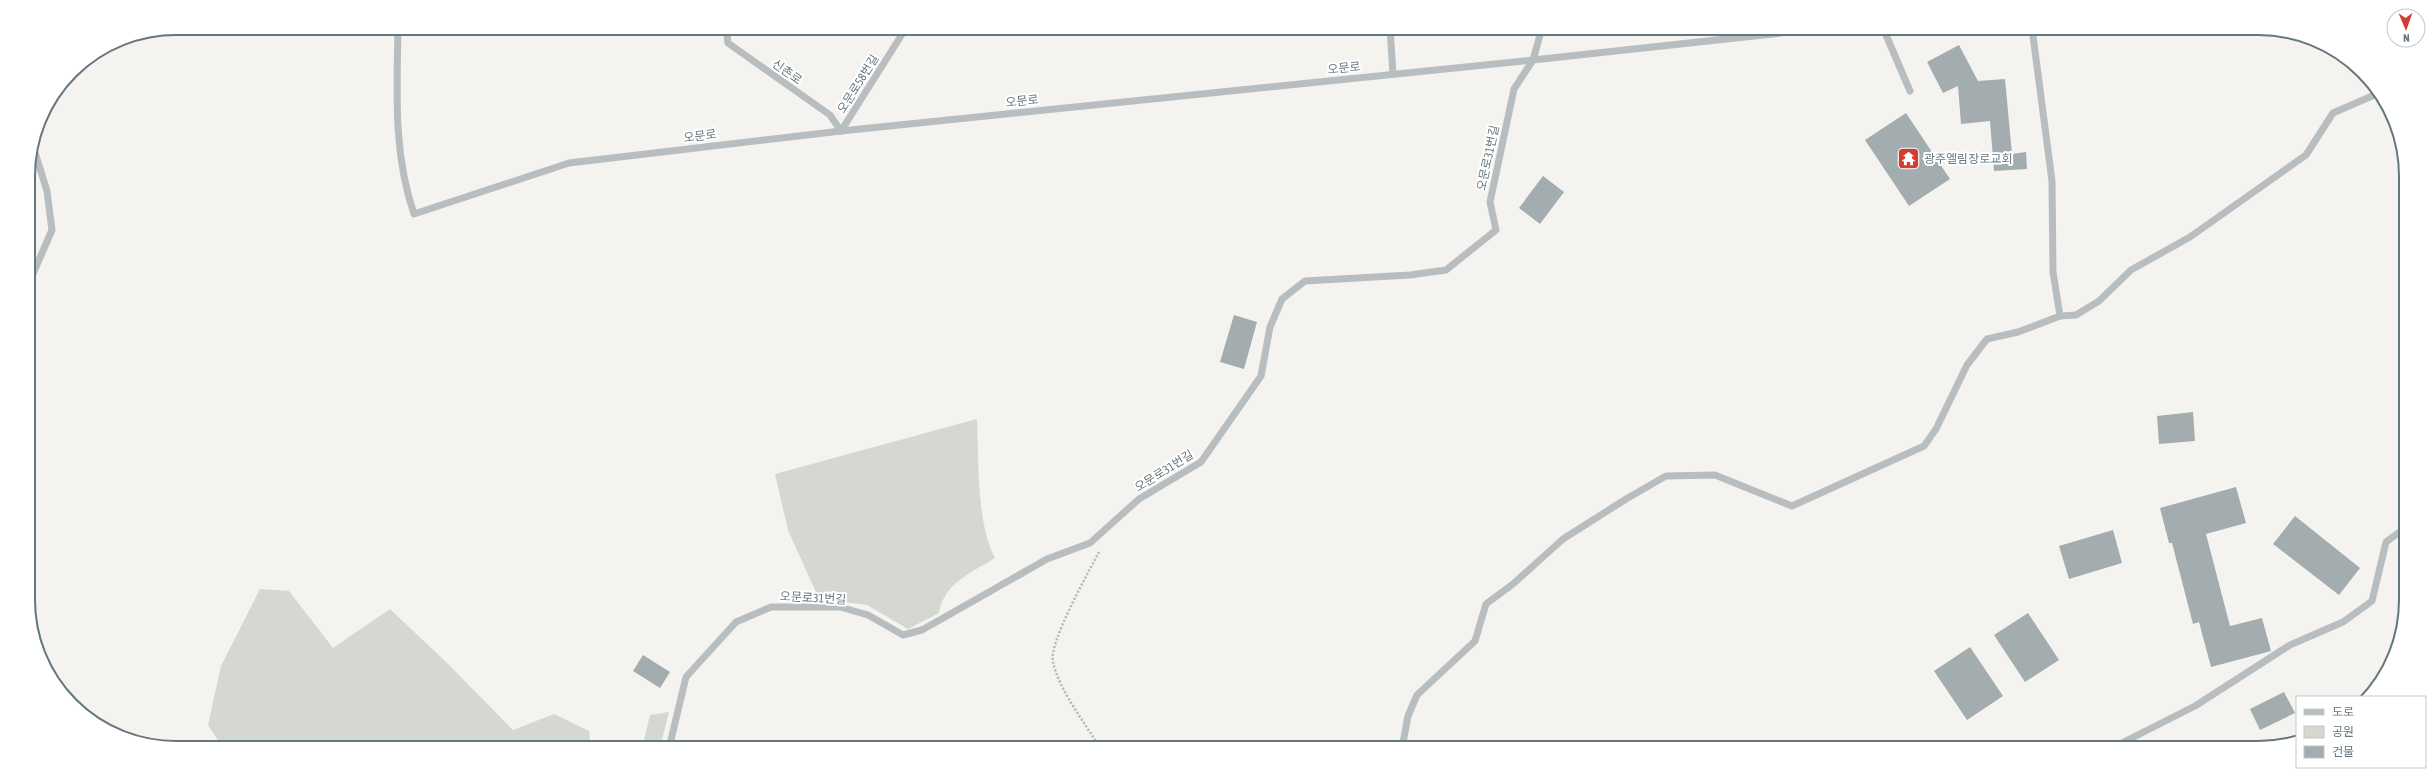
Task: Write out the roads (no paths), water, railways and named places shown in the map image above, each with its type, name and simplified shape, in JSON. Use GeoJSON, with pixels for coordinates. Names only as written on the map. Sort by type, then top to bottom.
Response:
{"type":"FeatureCollection","features":[{"type":"Feature","properties":{"kind":"street","name":"오문로"},"geometry":{"type":"LineString","coordinates":[[398,35],[397,130],[401,170],[414,214],[569,162],[841,131],[1763,35]]}},
{"type":"Feature","properties":{"kind":"street","name":"신촌로"},"geometry":{"type":"LineString","coordinates":[[727,35],[728,43],[830,116],[841,131]]}},
{"type":"Feature","properties":{"kind":"street","name":"오문로58번길"},"geometry":{"type":"LineString","coordinates":[[841,131],[902,35]]}},
{"type":"Feature","properties":{"kind":"street"},"geometry":{"type":"LineString","coordinates":[[1390,35],[1393,74]]}},
{"type":"Feature","properties":{"kind":"street"},"geometry":{"type":"LineString","coordinates":[[1533,60],[1540,35]]}},
{"type":"Feature","properties":{"kind":"street"},"geometry":{"type":"LineString","coordinates":[[1886,35],[1910,91]]}},
{"type":"Feature","properties":{"kind":"street"},"geometry":{"type":"LineString","coordinates":[[2033,35],[2052,181],[2053,272],[2060,316]]}},
{"type":"Feature","properties":{"kind":"street","name":"오문로31번길"},"geometry":{"type":"LineString","coordinates":[[671,741],[686,677],[736,622],[771,607],[840,607],[868,615],[903,635],[922,630],[1047,559],[1090,543],[1139,499],[1201,462],[1261,376],[1270,327],[1282,299],[1305,281],[1410,276],[1446,270],[1464,256],[1496,230],[1490,202],[1514,90],[1533,60]]}},
{"type":"Feature","properties":{"kind":"street"},"geometry":{"type":"LineString","coordinates":[[1403,741],[1408,716],[1417,695],[1475,641],[1486,604],[1513,584],[1562,539],[1666,476],[1715,475],[1792,506],[1924,446],[1936,429],[1967,365],[1987,339],[2018,332],[2060,316],[2076,315],[2099,301],[2131,270],[2190,237],[2306,155],[2333,113],[2373,95]]}},
{"type":"Feature","properties":{"kind":"street"},"geometry":{"type":"LineString","coordinates":[[35,269],[52,230],[48,191],[36,156]]}},
{"type":"Feature","properties":{"kind":"street"},"geometry":{"type":"LineString","coordinates":[[2126,741],[2195,706],[2290,645],[2343,622],[2372,601],[2386,542],[2399,532]]}},
{"type":"Feature","properties":{"kind":"place","name":"광주엘림장로교회"},"geometry":{"type":"Point","coordinates":[1908,159]}}]}
